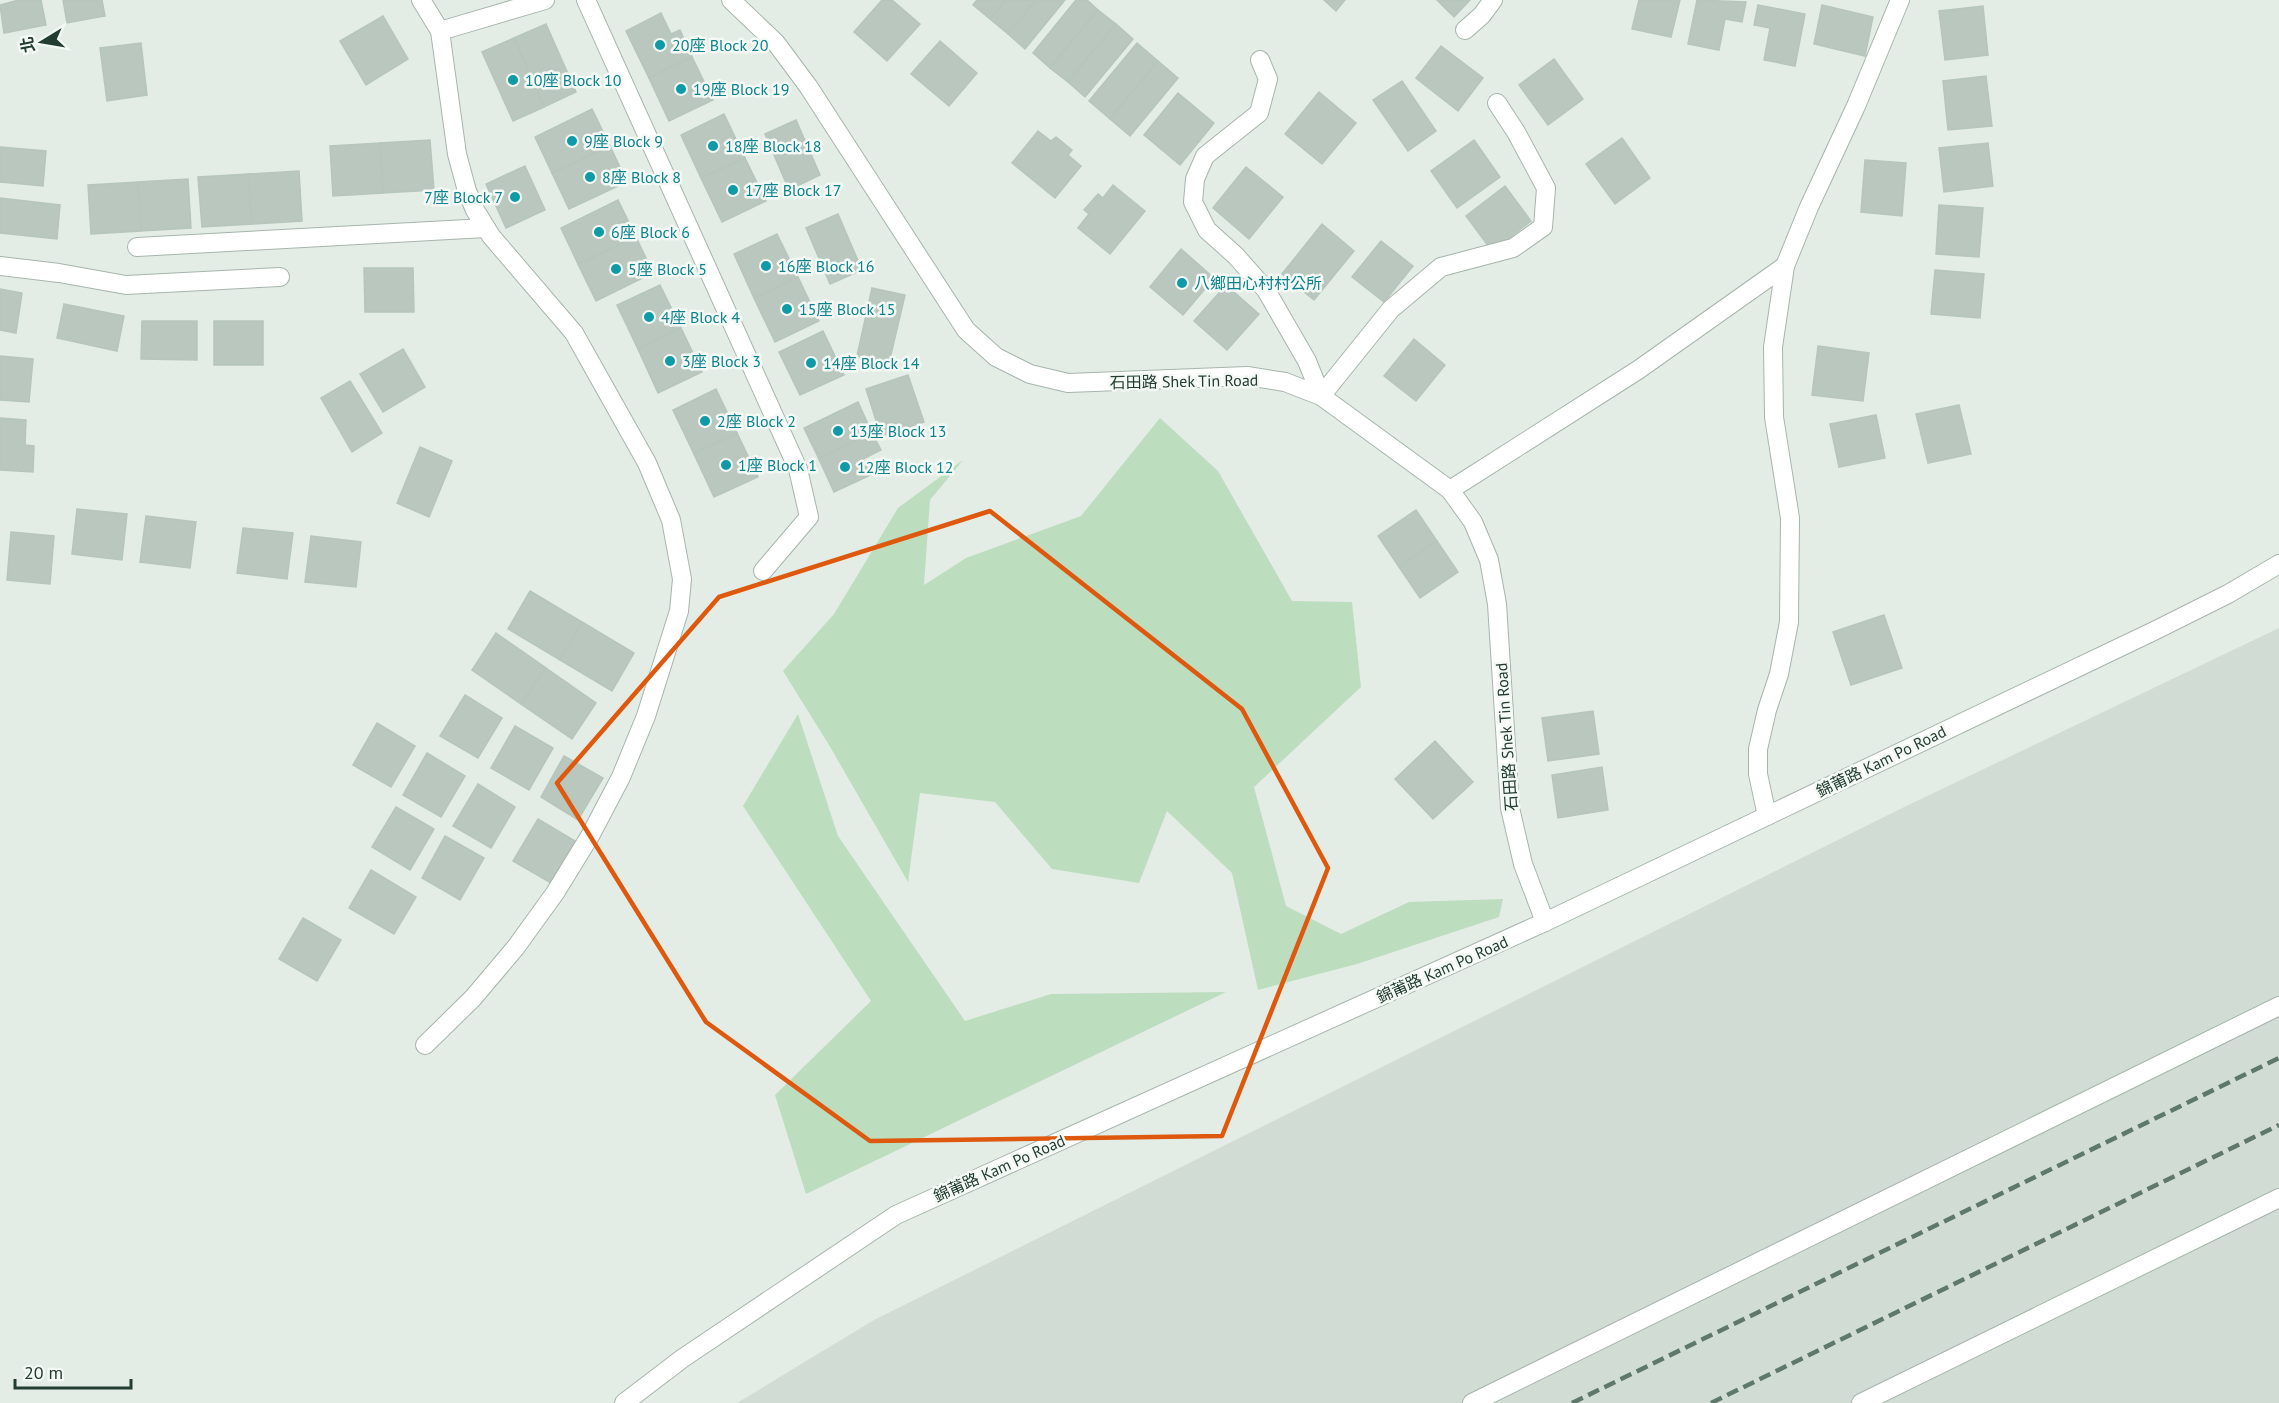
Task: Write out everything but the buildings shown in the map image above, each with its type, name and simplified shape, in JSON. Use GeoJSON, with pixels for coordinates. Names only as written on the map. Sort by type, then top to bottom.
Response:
{"type":"FeatureCollection","features":[{"type":"Feature","properties":{"kind":"street"},"geometry":{"type":"LineString","coordinates":[[421,0],[440,31],[457,154],[467,191],[475,210],[491,236],[574,333],[647,463],[671,520],[682,579],[679,611],[646,716],[621,777],[585,846],[555,894],[516,947],[473,998],[425,1045]]}},
{"type":"Feature","properties":{"kind":"street"},"geometry":{"type":"LineString","coordinates":[[440,31],[545,0]]}},
{"type":"Feature","properties":{"kind":"street"},"geometry":{"type":"LineString","coordinates":[[586,0],[798,469],[809,517],[763,571]]}},
{"type":"Feature","properties":{"kind":"street","name":"石田路 Shek Tin Road"},"geometry":{"type":"LineString","coordinates":[[731,0],[776,42],[808,86],[966,330],[996,357],[1029,374],[1068,383],[1247,376],[1285,382],[1321,396],[1450,490],[1473,522],[1488,560],[1497,604],[1510,808],[1523,864],[1545,922]]}},
{"type":"Feature","properties":{"kind":"street"},"geometry":{"type":"LineString","coordinates":[[1465,30],[1482,15],[1493,0]]}},
{"type":"Feature","properties":{"kind":"street"},"geometry":{"type":"LineString","coordinates":[[1767,816],[1758,774],[1758,749],[1767,710],[1779,674],[1789,610],[1790,518],[1774,417],[1773,346],[1785,266],[1900,0]]}},
{"type":"Feature","properties":{"kind":"street"},"geometry":{"type":"LineString","coordinates":[[1260,60],[1268,79],[1258,113],[1205,156],[1195,179],[1193,202],[1207,230],[1236,256],[1266,290],[1307,361],[1321,396],[1392,309],[1416,286],[1441,267],[1513,248],[1544,227],[1546,188],[1516,132],[1497,103]]}},
{"type":"Feature","properties":{"kind":"street"},"geometry":{"type":"LineString","coordinates":[[137,247],[486,228]]}},
{"type":"Feature","properties":{"kind":"street"},"geometry":{"type":"LineString","coordinates":[[0,266],[59,273],[126,285],[280,277]]}},
{"type":"Feature","properties":{"kind":"street"},"geometry":{"type":"LineString","coordinates":[[1450,490],[1638,370],[1785,266]]}},
{"type":"Feature","properties":{"kind":"street","name":"錦莆路 Kam Po Road"},"geometry":{"type":"LineString","coordinates":[[624,1403],[683,1358],[896,1215],[1545,922],[2154,631],[2228,594],[2279,564]]}},
{"type":"Feature","properties":{"kind":"street"},"geometry":{"type":"LineString","coordinates":[[1472,1403],[2279,1006]]}},
{"type":"Feature","properties":{"kind":"street"},"geometry":{"type":"LineString","coordinates":[[1861,1403],[2279,1198]]}},
{"type":"Feature","properties":{"kind":"highlighted area"},"geometry":{"type":"Polygon","coordinates":[[[990,511],[1242,709],[1328,868],[1222,1136],[870,1141],[706,1022],[557,783],[719,597],[990,511]]]}},
{"type":"Feature","properties":{"kind":"shaded area"},"geometry":{"type":"Polygon","coordinates":[[[2279,628],[2279,1403],[737,1403],[874,1320],[1898,810],[2279,628]]]}},
{"type":"Feature","properties":{"kind":"green space"},"geometry":{"type":"Polygon","coordinates":[[[1160,418],[1218,471],[1292,601],[1352,602],[1361,687],[1254,787],[1286,906],[1341,934],[1409,902],[1503,899],[1499,917],[1357,964],[1258,990],[1232,873],[1167,811],[1139,883],[1052,869],[995,802],[920,793],[908,882],[829,745],[783,671],[834,614],[898,508],[963,460],[930,500],[924,585],[966,558],[1081,516],[1160,418]]]}},
{"type":"Feature","properties":{"kind":"green space"},"geometry":{"type":"Polygon","coordinates":[[[798,714],[838,836],[965,1021],[1051,994],[1226,992],[806,1194],[775,1095],[871,1001],[743,806],[798,714]]]}},
{"type":"Feature","properties":{"kind":"railway"},"geometry":{"type":"LineString","coordinates":[[1572,1403],[2279,1058]]}},
{"type":"Feature","properties":{"kind":"railway"},"geometry":{"type":"LineString","coordinates":[[1711,1403],[2279,1125]]}},
{"type":"Feature","properties":{"kind":"place","name":"20座 Block 20"},"geometry":{"type":"Point","coordinates":[660,45]}},
{"type":"Feature","properties":{"kind":"place","name":"10座 Block 10"},"geometry":{"type":"Point","coordinates":[513,80]}},
{"type":"Feature","properties":{"kind":"place","name":"19座 Block 19"},"geometry":{"type":"Point","coordinates":[681,89]}},
{"type":"Feature","properties":{"kind":"place","name":"9座 Block 9"},"geometry":{"type":"Point","coordinates":[572,141]}},
{"type":"Feature","properties":{"kind":"place","name":"18座 Block 18"},"geometry":{"type":"Point","coordinates":[713,146]}},
{"type":"Feature","properties":{"kind":"place","name":"8座 Block 8"},"geometry":{"type":"Point","coordinates":[590,177]}},
{"type":"Feature","properties":{"kind":"place","name":"17座 Block 17"},"geometry":{"type":"Point","coordinates":[733,190]}},
{"type":"Feature","properties":{"kind":"place","name":"7座 Block 7"},"geometry":{"type":"Point","coordinates":[515,197]}},
{"type":"Feature","properties":{"kind":"place","name":"6座 Block 6"},"geometry":{"type":"Point","coordinates":[599,232]}},
{"type":"Feature","properties":{"kind":"place","name":"16座 Block 16"},"geometry":{"type":"Point","coordinates":[766,266]}},
{"type":"Feature","properties":{"kind":"place","name":"5座 Block 5"},"geometry":{"type":"Point","coordinates":[616,269]}},
{"type":"Feature","properties":{"kind":"place","name":"八鄉田心村村公所"},"geometry":{"type":"Point","coordinates":[1182,283]}},
{"type":"Feature","properties":{"kind":"place","name":"15座 Block 15"},"geometry":{"type":"Point","coordinates":[787,309]}},
{"type":"Feature","properties":{"kind":"place","name":"4座 Block 4"},"geometry":{"type":"Point","coordinates":[649,317]}},
{"type":"Feature","properties":{"kind":"place","name":"3座 Block 3"},"geometry":{"type":"Point","coordinates":[670,361]}},
{"type":"Feature","properties":{"kind":"place","name":"14座 Block 14"},"geometry":{"type":"Point","coordinates":[811,363]}},
{"type":"Feature","properties":{"kind":"place","name":"2座 Block 2"},"geometry":{"type":"Point","coordinates":[705,421]}},
{"type":"Feature","properties":{"kind":"place","name":"13座 Block 13"},"geometry":{"type":"Point","coordinates":[838,431]}},
{"type":"Feature","properties":{"kind":"place","name":"1座 Block 1"},"geometry":{"type":"Point","coordinates":[726,465]}},
{"type":"Feature","properties":{"kind":"place","name":"12座 Block 12"},"geometry":{"type":"Point","coordinates":[845,467]}}]}
